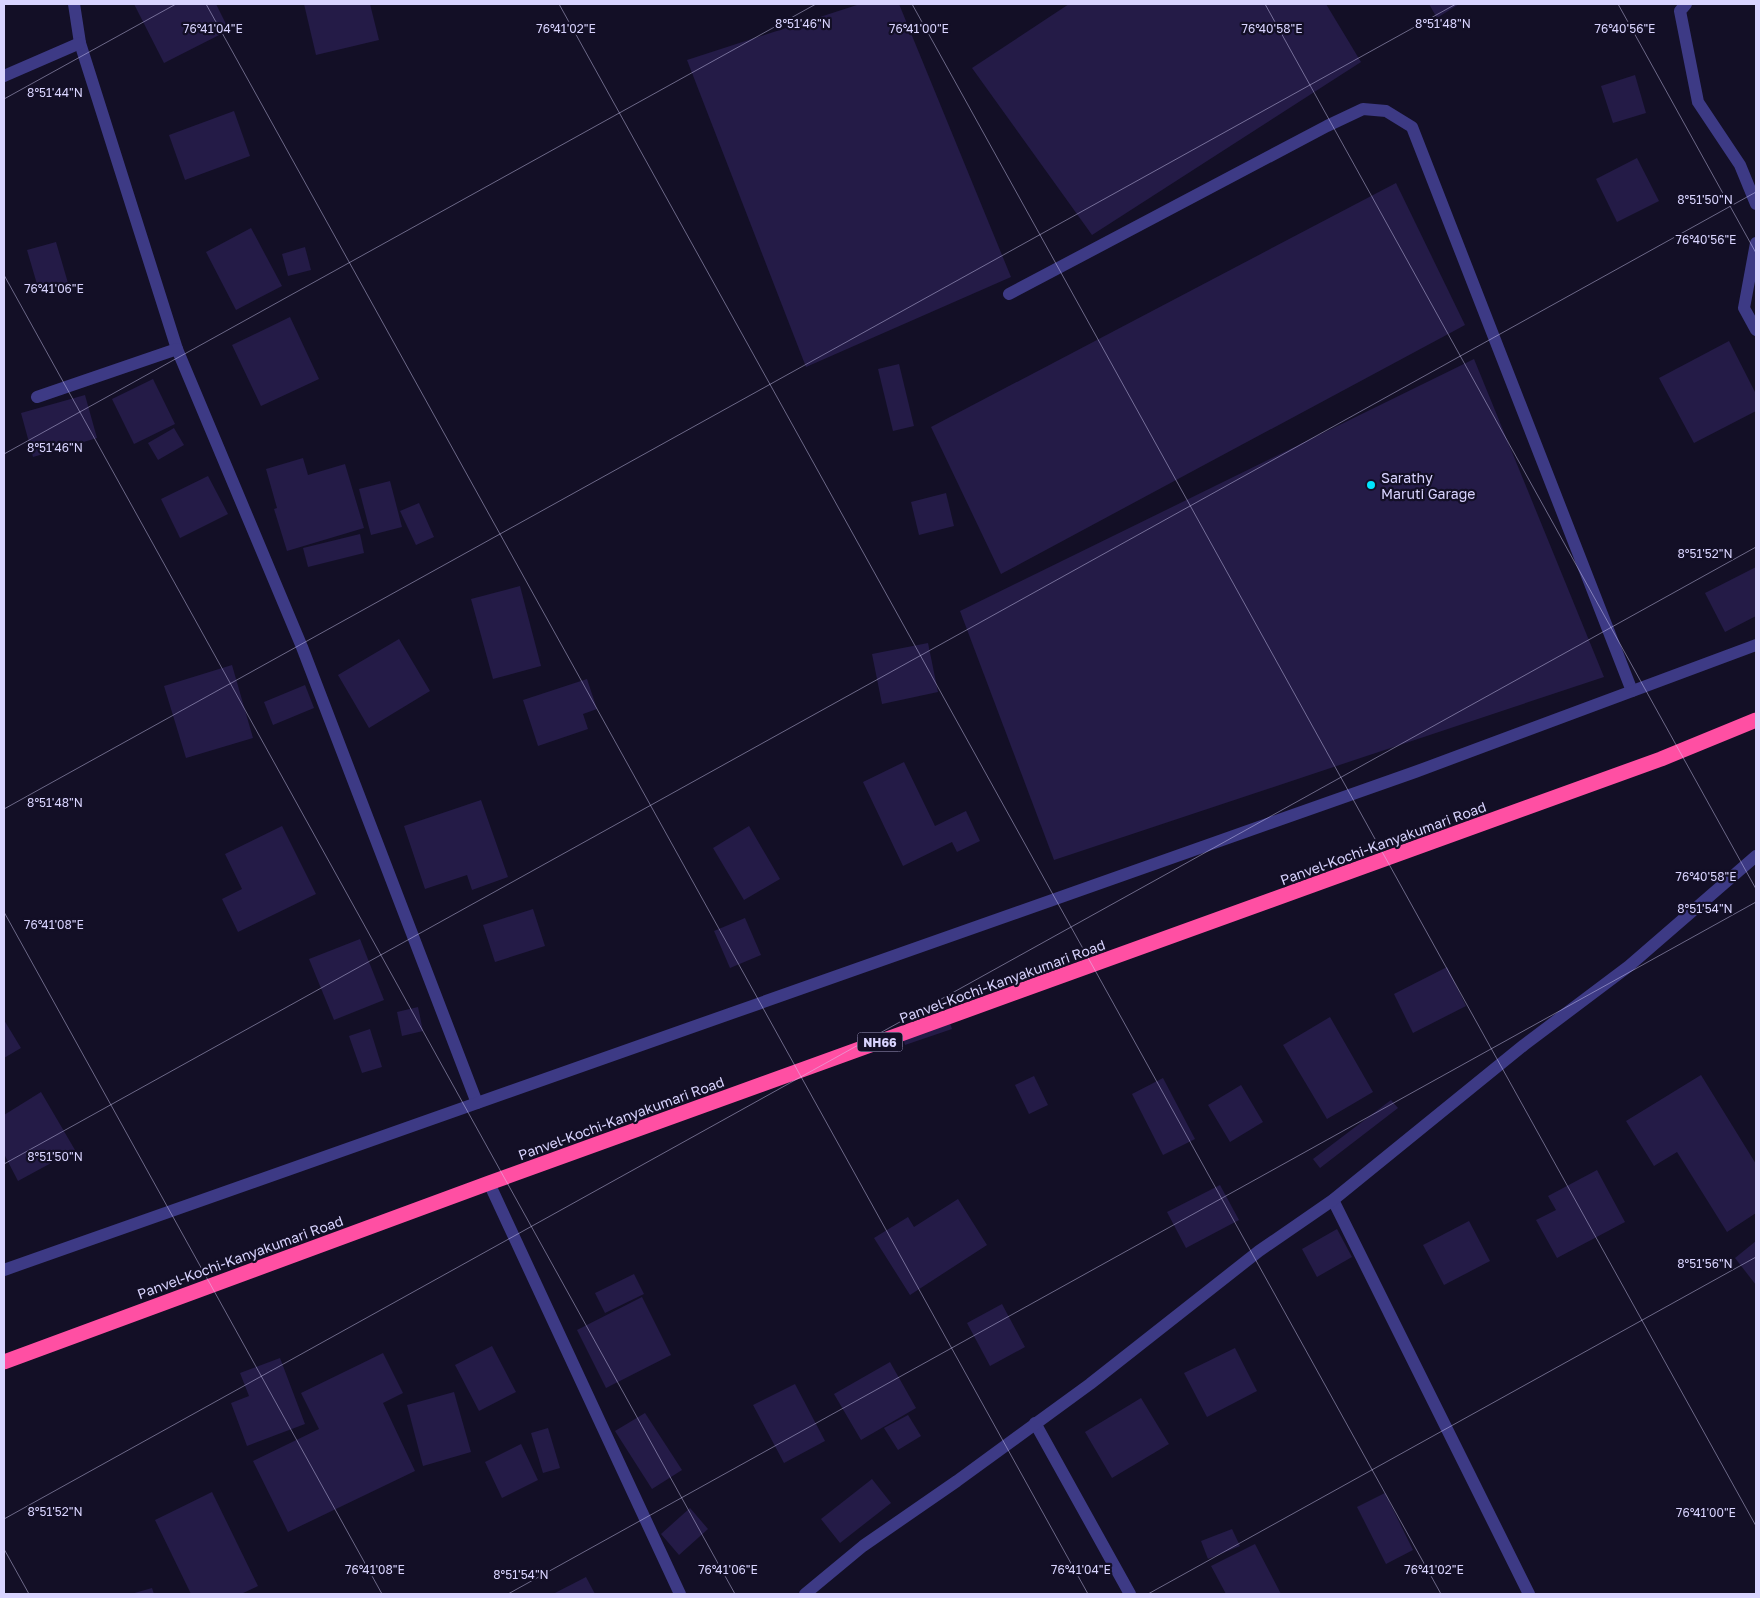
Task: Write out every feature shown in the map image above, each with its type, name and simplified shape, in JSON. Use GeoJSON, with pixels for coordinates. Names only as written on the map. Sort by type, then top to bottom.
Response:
{"type":"FeatureCollection","features":[{"type":"Feature","properties":{"kind":"highway","name":"Panvel-Kochi-Kanyakumari Road"},"geometry":{"type":"LineString","coordinates":[[4,1362],[489,1183],[1643,765],[1756,721]]}},
{"type":"Feature","properties":{"kind":"street"},"geometry":{"type":"LineString","coordinates":[[74,4],[80,43],[176,350],[302,647],[477,1103]]}},
{"type":"Feature","properties":{"kind":"street"},"geometry":{"type":"LineString","coordinates":[[1686,4],[1680,11],[1698,102],[1740,165],[1756,204]]}},
{"type":"Feature","properties":{"kind":"street"},"geometry":{"type":"LineString","coordinates":[[4,76],[80,43]]}},
{"type":"Feature","properties":{"kind":"street"},"geometry":{"type":"LineString","coordinates":[[1009,294],[1327,126],[1363,110],[1386,111],[1412,127],[1632,692]]}},
{"type":"Feature","properties":{"kind":"street"},"geometry":{"type":"LineString","coordinates":[[1756,242],[1744,308],[1756,330]]}},
{"type":"Feature","properties":{"kind":"street"},"geometry":{"type":"LineString","coordinates":[[38,396],[176,350]]}},
{"type":"Feature","properties":{"kind":"street"},"geometry":{"type":"LineString","coordinates":[[4,1270],[1405,776],[1756,645]]}},
{"type":"Feature","properties":{"kind":"street"},"geometry":{"type":"LineString","coordinates":[[805,1594],[863,1546],[957,1481],[1097,1378],[1259,1251],[1334,1200],[1524,1045],[1629,966],[1756,856]]}},
{"type":"Feature","properties":{"kind":"street"},"geometry":{"type":"LineString","coordinates":[[489,1183],[680,1594]]}},
{"type":"Feature","properties":{"kind":"street"},"geometry":{"type":"LineString","coordinates":[[1334,1200],[1529,1594]]}},
{"type":"Feature","properties":{"kind":"street"},"geometry":{"type":"LineString","coordinates":[[1035,1424],[1130,1594]]}},
{"type":"Feature","properties":{"kind":"building"},"geometry":{"type":"Polygon","coordinates":[[[134,4],[216,4],[229,30],[164,63],[134,4]]]}},
{"type":"Feature","properties":{"kind":"building"},"geometry":{"type":"Polygon","coordinates":[[[304,4],[370,4],[379,40],[316,55],[304,4]]]}},
{"type":"Feature","properties":{"kind":"building"},"geometry":{"type":"Polygon","coordinates":[[[860,4],[899,4],[1011,277],[806,367],[687,60],[860,4]]]}},
{"type":"Feature","properties":{"kind":"building"},"geometry":{"type":"Polygon","coordinates":[[[1069,4],[1326,4],[1361,62],[1092,235],[972,68],[1069,4]]]}},
{"type":"Feature","properties":{"kind":"building"},"geometry":{"type":"Polygon","coordinates":[[[1429,4],[1459,4],[1437,18],[1429,4]]]}},
{"type":"Feature","properties":{"kind":"building"},"geometry":{"type":"Polygon","coordinates":[[[1635,75],[1646,113],[1613,123],[1601,86],[1635,75]]]}},
{"type":"Feature","properties":{"kind":"building"},"geometry":{"type":"Polygon","coordinates":[[[234,111],[250,156],[185,180],[169,135],[234,111]]]}},
{"type":"Feature","properties":{"kind":"building"},"geometry":{"type":"Polygon","coordinates":[[[1637,158],[1659,201],[1617,222],[1596,179],[1637,158]]]}},
{"type":"Feature","properties":{"kind":"building"},"geometry":{"type":"Polygon","coordinates":[[[1396,183],[1465,325],[1001,574],[931,427],[1396,183]]]}},
{"type":"Feature","properties":{"kind":"building"},"geometry":{"type":"Polygon","coordinates":[[[251,228],[282,286],[236,310],[206,252],[251,228]]]}},
{"type":"Feature","properties":{"kind":"building"},"geometry":{"type":"Polygon","coordinates":[[[56,242],[68,283],[39,291],[27,250],[56,242]]]}},
{"type":"Feature","properties":{"kind":"building"},"geometry":{"type":"Polygon","coordinates":[[[305,247],[311,270],[288,276],[282,254],[305,247]]]}},
{"type":"Feature","properties":{"kind":"building"},"geometry":{"type":"Polygon","coordinates":[[[290,317],[319,379],[261,406],[232,345],[290,317]]]}},
{"type":"Feature","properties":{"kind":"building"},"geometry":{"type":"Polygon","coordinates":[[[1729,341],[1756,394],[1756,411],[1694,443],[1659,378],[1729,341]]]}},
{"type":"Feature","properties":{"kind":"building","name":"Sarathy Maruti Garage"},"geometry":{"type":"Polygon","coordinates":[[[1474,359],[1604,677],[1054,860],[960,611],[1474,359]]]}},
{"type":"Feature","properties":{"kind":"building"},"geometry":{"type":"Polygon","coordinates":[[[899,364],[914,426],[893,431],[878,369],[899,364]]]}},
{"type":"Feature","properties":{"kind":"building"},"geometry":{"type":"Polygon","coordinates":[[[153,379],[175,424],[134,444],[112,399],[153,379]]]}},
{"type":"Feature","properties":{"kind":"building"},"geometry":{"type":"Polygon","coordinates":[[[85,395],[97,438],[33,457],[21,413],[85,395]]]}},
{"type":"Feature","properties":{"kind":"building"},"geometry":{"type":"Polygon","coordinates":[[[174,428],[184,445],[158,460],[148,443],[174,428]]]}},
{"type":"Feature","properties":{"kind":"building"},"geometry":{"type":"Polygon","coordinates":[[[303,458],[308,475],[345,464],[364,528],[287,551],[274,509],[277,508],[266,469],[303,458]]]}},
{"type":"Feature","properties":{"kind":"building"},"geometry":{"type":"Polygon","coordinates":[[[208,476],[228,514],[180,538],[161,499],[208,476]]]}},
{"type":"Feature","properties":{"kind":"building"},"geometry":{"type":"Polygon","coordinates":[[[390,481],[402,527],[371,535],[359,489],[390,481]]]}},
{"type":"Feature","properties":{"kind":"building"},"geometry":{"type":"Polygon","coordinates":[[[946,493],[954,526],[919,535],[911,502],[946,493]]]}},
{"type":"Feature","properties":{"kind":"building"},"geometry":{"type":"Polygon","coordinates":[[[419,503],[434,537],[416,545],[400,511],[419,503]]]}},
{"type":"Feature","properties":{"kind":"building"},"geometry":{"type":"Polygon","coordinates":[[[360,534],[364,553],[308,567],[303,548],[360,534]]]}},
{"type":"Feature","properties":{"kind":"building"},"geometry":{"type":"Polygon","coordinates":[[[1756,567],[1756,616],[1725,632],[1705,593],[1756,567]]]}},
{"type":"Feature","properties":{"kind":"building"},"geometry":{"type":"Polygon","coordinates":[[[520,586],[541,666],[493,679],[471,599],[520,586]]]}},
{"type":"Feature","properties":{"kind":"building"},"geometry":{"type":"Polygon","coordinates":[[[399,639],[430,691],[369,728],[338,675],[399,639]]]}},
{"type":"Feature","properties":{"kind":"building"},"geometry":{"type":"Polygon","coordinates":[[[928,643],[938,692],[882,704],[872,654],[928,643]]]}},
{"type":"Feature","properties":{"kind":"building"},"geometry":{"type":"Polygon","coordinates":[[[232,665],[253,738],[186,758],[164,686],[232,665]]]}},
{"type":"Feature","properties":{"kind":"building"},"geometry":{"type":"Polygon","coordinates":[[[587,679],[597,709],[583,714],[588,729],[538,746],[523,700],[587,679]]]}},
{"type":"Feature","properties":{"kind":"building"},"geometry":{"type":"Polygon","coordinates":[[[305,685],[314,708],[273,725],[264,702],[305,685]]]}},
{"type":"Feature","properties":{"kind":"building"},"geometry":{"type":"Polygon","coordinates":[[[904,762],[935,826],[966,811],[980,841],[957,852],[952,842],[903,866],[863,782],[904,762]]]}},
{"type":"Feature","properties":{"kind":"building"},"geometry":{"type":"Polygon","coordinates":[[[481,800],[508,877],[472,890],[467,875],[425,889],[404,826],[481,800]]]}},
{"type":"Feature","properties":{"kind":"building"},"geometry":{"type":"Polygon","coordinates":[[[282,826],[316,894],[238,932],[222,899],[242,889],[225,854],[282,826]]]}},
{"type":"Feature","properties":{"kind":"building"},"geometry":{"type":"Polygon","coordinates":[[[749,826],[780,879],[744,900],[713,848],[749,826]]]}},
{"type":"Feature","properties":{"kind":"building"},"geometry":{"type":"Polygon","coordinates":[[[533,909],[545,946],[495,962],[483,925],[533,909]]]}},
{"type":"Feature","properties":{"kind":"building"},"geometry":{"type":"Polygon","coordinates":[[[745,918],[761,955],[730,968],[714,931],[745,918]]]}},
{"type":"Feature","properties":{"kind":"building"},"geometry":{"type":"Polygon","coordinates":[[[360,939],[384,1000],[334,1020],[309,959],[360,939]]]}},
{"type":"Feature","properties":{"kind":"building"},"geometry":{"type":"Polygon","coordinates":[[[1447,967],[1466,1006],[1413,1033],[1394,994],[1447,967]]]}},
{"type":"Feature","properties":{"kind":"building"},"geometry":{"type":"Polygon","coordinates":[[[418,1007],[423,1031],[402,1036],[397,1012],[418,1007]]]}},
{"type":"Feature","properties":{"kind":"building"},"geometry":{"type":"Polygon","coordinates":[[[1330,1017],[1373,1092],[1327,1119],[1283,1045],[1330,1017]]]}},
{"type":"Feature","properties":{"kind":"building"},"geometry":{"type":"Polygon","coordinates":[[[4,1020],[21,1048],[4,1058],[4,1020]]]}},
{"type":"Feature","properties":{"kind":"building"},"geometry":{"type":"Polygon","coordinates":[[[949,1020],[952,1029],[905,1045],[902,1036],[949,1020]]]}},
{"type":"Feature","properties":{"kind":"building"},"geometry":{"type":"Polygon","coordinates":[[[370,1029],[382,1067],[362,1073],[349,1036],[370,1029]]]}},
{"type":"Feature","properties":{"kind":"building"},"geometry":{"type":"Polygon","coordinates":[[[1701,1075],[1756,1164],[1756,1213],[1727,1232],[1677,1152],[1654,1166],[1626,1121],[1701,1075]]]}},
{"type":"Feature","properties":{"kind":"building"},"geometry":{"type":"Polygon","coordinates":[[[1034,1076],[1048,1105],[1029,1114],[1015,1085],[1034,1076]]]}},
{"type":"Feature","properties":{"kind":"building"},"geometry":{"type":"Polygon","coordinates":[[[1163,1078],[1195,1139],[1163,1155],[1132,1094],[1163,1078]]]}},
{"type":"Feature","properties":{"kind":"building"},"geometry":{"type":"Polygon","coordinates":[[[1241,1085],[1263,1122],[1230,1142],[1208,1105],[1241,1085]]]}},
{"type":"Feature","properties":{"kind":"building"},"geometry":{"type":"Polygon","coordinates":[[[41,1092],[75,1150],[18,1181],[4,1154],[4,1115],[41,1092]]]}},
{"type":"Feature","properties":{"kind":"building"},"geometry":{"type":"Polygon","coordinates":[[[1391,1100],[1398,1108],[1320,1168],[1313,1159],[1391,1100]]]}},
{"type":"Feature","properties":{"kind":"building"},"geometry":{"type":"Polygon","coordinates":[[[1597,1170],[1625,1222],[1557,1258],[1536,1220],[1556,1210],[1548,1196],[1597,1170]]]}},
{"type":"Feature","properties":{"kind":"building"},"geometry":{"type":"Polygon","coordinates":[[[1220,1185],[1239,1220],[1186,1248],[1167,1212],[1220,1185]]]}},
{"type":"Feature","properties":{"kind":"building"},"geometry":{"type":"Polygon","coordinates":[[[958,1199],[987,1245],[910,1295],[874,1238],[908,1217],[914,1227],[958,1199]]]}},
{"type":"Feature","properties":{"kind":"building"},"geometry":{"type":"Polygon","coordinates":[[[1469,1221],[1490,1261],[1444,1285],[1423,1245],[1469,1221]]]}},
{"type":"Feature","properties":{"kind":"building"},"geometry":{"type":"Polygon","coordinates":[[[1337,1229],[1352,1257],[1317,1277],[1302,1249],[1337,1229]]]}},
{"type":"Feature","properties":{"kind":"building"},"geometry":{"type":"Polygon","coordinates":[[[1756,1241],[1756,1285],[1735,1258],[1756,1241]]]}},
{"type":"Feature","properties":{"kind":"building"},"geometry":{"type":"Polygon","coordinates":[[[634,1274],[644,1294],[605,1313],[595,1293],[634,1274]]]}},
{"type":"Feature","properties":{"kind":"building"},"geometry":{"type":"Polygon","coordinates":[[[642,1297],[671,1355],[606,1388],[577,1330],[642,1297]]]}},
{"type":"Feature","properties":{"kind":"building"},"geometry":{"type":"Polygon","coordinates":[[[1002,1304],[1025,1347],[990,1366],[967,1323],[1002,1304]]]}},
{"type":"Feature","properties":{"kind":"building"},"geometry":{"type":"Polygon","coordinates":[[[492,1346],[516,1392],[479,1411],[455,1365],[492,1346]]]}},
{"type":"Feature","properties":{"kind":"building"},"geometry":{"type":"Polygon","coordinates":[[[1235,1348],[1257,1391],[1207,1417],[1184,1373],[1235,1348]]]}},
{"type":"Feature","properties":{"kind":"building"},"geometry":{"type":"Polygon","coordinates":[[[383,1353],[403,1393],[383,1403],[415,1471],[288,1532],[253,1461],[319,1429],[301,1393],[383,1353]]]}},
{"type":"Feature","properties":{"kind":"building"},"geometry":{"type":"Polygon","coordinates":[[[280,1358],[305,1424],[247,1446],[231,1403],[249,1396],[240,1373],[280,1358]]]}},
{"type":"Feature","properties":{"kind":"building"},"geometry":{"type":"Polygon","coordinates":[[[890,1362],[916,1408],[861,1440],[834,1394],[890,1362]]]}},
{"type":"Feature","properties":{"kind":"building"},"geometry":{"type":"Polygon","coordinates":[[[795,1384],[825,1441],[784,1463],[753,1405],[795,1384]]]}},
{"type":"Feature","properties":{"kind":"building"},"geometry":{"type":"Polygon","coordinates":[[[454,1392],[471,1452],[423,1466],[407,1405],[454,1392]]]}},
{"type":"Feature","properties":{"kind":"building"},"geometry":{"type":"Polygon","coordinates":[[[1141,1398],[1169,1444],[1112,1478],[1085,1432],[1141,1398]]]}},
{"type":"Feature","properties":{"kind":"building"},"geometry":{"type":"Polygon","coordinates":[[[645,1413],[682,1470],[652,1489],[615,1431],[645,1413]]]}},
{"type":"Feature","properties":{"kind":"building"},"geometry":{"type":"Polygon","coordinates":[[[908,1415],[921,1436],[898,1450],[884,1428],[908,1415]]]}},
{"type":"Feature","properties":{"kind":"building"},"geometry":{"type":"Polygon","coordinates":[[[548,1428],[560,1468],[543,1473],[531,1433],[548,1428]]]}},
{"type":"Feature","properties":{"kind":"building"},"geometry":{"type":"Polygon","coordinates":[[[521,1444],[538,1480],[502,1498],[485,1462],[521,1444]]]}},
{"type":"Feature","properties":{"kind":"building"},"geometry":{"type":"Polygon","coordinates":[[[872,1479],[891,1503],[840,1543],[821,1519],[872,1479]]]}},
{"type":"Feature","properties":{"kind":"building"},"geometry":{"type":"Polygon","coordinates":[[[212,1492],[258,1586],[241,1594],[191,1594],[155,1520],[212,1492]]]}},
{"type":"Feature","properties":{"kind":"building"},"geometry":{"type":"Polygon","coordinates":[[[1385,1493],[1413,1550],[1386,1564],[1357,1507],[1385,1493]]]}},
{"type":"Feature","properties":{"kind":"building"},"geometry":{"type":"Polygon","coordinates":[[[690,1508],[708,1529],[679,1555],[661,1534],[690,1508]]]}},
{"type":"Feature","properties":{"kind":"building"},"geometry":{"type":"Polygon","coordinates":[[[1232,1529],[1240,1546],[1208,1559],[1201,1541],[1232,1529]]]}},
{"type":"Feature","properties":{"kind":"building"},"geometry":{"type":"Polygon","coordinates":[[[1255,1544],[1281,1594],[1226,1594],[1211,1566],[1255,1544]]]}},
{"type":"Feature","properties":{"kind":"building"},"geometry":{"type":"Polygon","coordinates":[[[586,1577],[595,1594],[553,1594],[586,1577]]]}},
{"type":"Feature","properties":{"kind":"building"},"geometry":{"type":"Polygon","coordinates":[[[152,1588],[154,1594],[131,1594],[152,1588]]]}},
{"type":"Feature","properties":{"kind":"place","name":"Sarathy Maruti Garage"},"geometry":{"type":"Point","coordinates":[1371,485]}}]}
